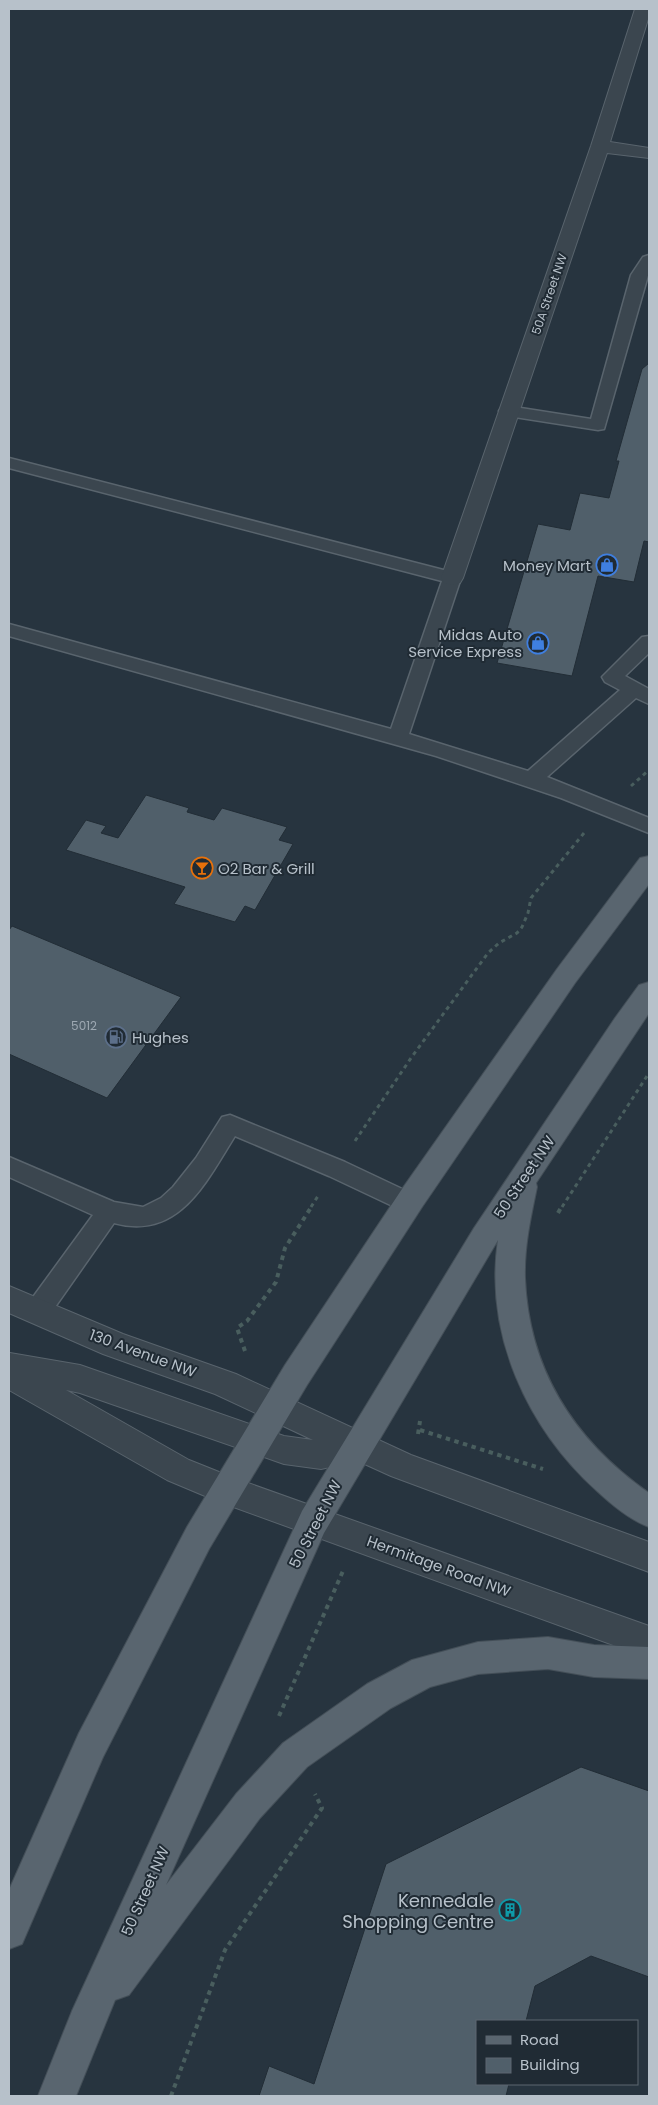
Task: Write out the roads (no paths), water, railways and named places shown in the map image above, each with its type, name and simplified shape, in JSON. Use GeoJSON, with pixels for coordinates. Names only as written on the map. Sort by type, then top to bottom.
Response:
{"type":"FeatureCollection","features":[{"type":"Feature","properties":{"kind":"main road"},"geometry":{"type":"LineString","coordinates":[[9,1930],[91,1745],[198,1538],[277,1407],[409,1203],[555,991],[649,864]]}},
{"type":"Feature","properties":{"kind":"main road","name":"50 Street NW"},"geometry":{"type":"LineString","coordinates":[[56,2096],[85,2024],[313,1522],[430,1330],[484,1237],[525,1173],[649,992]]}},
{"type":"Feature","properties":{"kind":"main road"},"geometry":{"type":"LineString","coordinates":[[525,1173],[516,1220],[510,1275],[512,1310],[519,1347],[533,1383],[553,1418],[578,1451],[604,1478],[649,1512]]}},
{"type":"Feature","properties":{"kind":"main road"},"geometry":{"type":"LineString","coordinates":[[85,2024],[248,1806],[294,1754],[379,1696],[424,1672],[478,1658],[548,1653],[594,1661],[649,1663]]}},
{"type":"Feature","properties":{"kind":"street","name":"50A Street NW"},"geometry":{"type":"LineString","coordinates":[[452,578],[600,146],[643,9]]}},
{"type":"Feature","properties":{"kind":"street"},"geometry":{"type":"LineString","coordinates":[[600,146],[649,153]]}},
{"type":"Feature","properties":{"kind":"street","name":"130 Avenue NW"},"geometry":{"type":"LineString","coordinates":[[9,1299],[114,1344],[225,1384],[277,1407]]}},
{"type":"Feature","properties":{"kind":"street"},"geometry":{"type":"LineString","coordinates":[[9,1367],[80,1379],[284,1450],[308,1455],[331,1454],[357,1447]]}},
{"type":"Feature","properties":{"kind":"street"},"geometry":{"type":"LineString","coordinates":[[9,1374],[178,1470],[228,1491]]}},
{"type":"Feature","properties":{"kind":"street"},"geometry":{"type":"LineString","coordinates":[[277,1407],[357,1447],[402,1466],[649,1556]]}},
{"type":"Feature","properties":{"kind":"street","name":"Hermitage Road NW"},"geometry":{"type":"LineString","coordinates":[[228,1491],[649,1642]]}},
{"type":"Feature","properties":{"kind":"lane"},"geometry":{"type":"LineString","coordinates":[[508,412],[598,425],[639,275],[649,260]]}},
{"type":"Feature","properties":{"kind":"lane"},"geometry":{"type":"LineString","coordinates":[[9,463],[452,578],[398,737]]}},
{"type":"Feature","properties":{"kind":"lane"},"geometry":{"type":"LineString","coordinates":[[9,630],[398,737],[532,779],[606,806],[649,826]]}},
{"type":"Feature","properties":{"kind":"lane"},"geometry":{"type":"LineString","coordinates":[[532,779],[642,693],[612,677],[649,642]]}},
{"type":"Feature","properties":{"kind":"lane"},"geometry":{"type":"LineString","coordinates":[[9,1167],[109,1211],[129,1216],[146,1217],[169,1208],[181,1198],[230,1124],[337,1169],[409,1203]]}},
{"type":"Feature","properties":{"kind":"lane"},"geometry":{"type":"LineString","coordinates":[[37,1312],[109,1211]]}},
{"type":"Feature","properties":{"kind":"place","name":"Money Mart"},"geometry":{"type":"Point","coordinates":[607,565]}},
{"type":"Feature","properties":{"kind":"place","name":"Midas Auto Service Express"},"geometry":{"type":"Point","coordinates":[538,643]}},
{"type":"Feature","properties":{"kind":"place","name":"O2 Bar & Grill"},"geometry":{"type":"Point","coordinates":[202,868]}},
{"type":"Feature","properties":{"kind":"place","name":"Hughes"},"geometry":{"type":"Point","coordinates":[116,1037]}},
{"type":"Feature","properties":{"kind":"place","name":"Kennedale Shopping Centre"},"geometry":{"type":"Point","coordinates":[510,1910]}}]}
